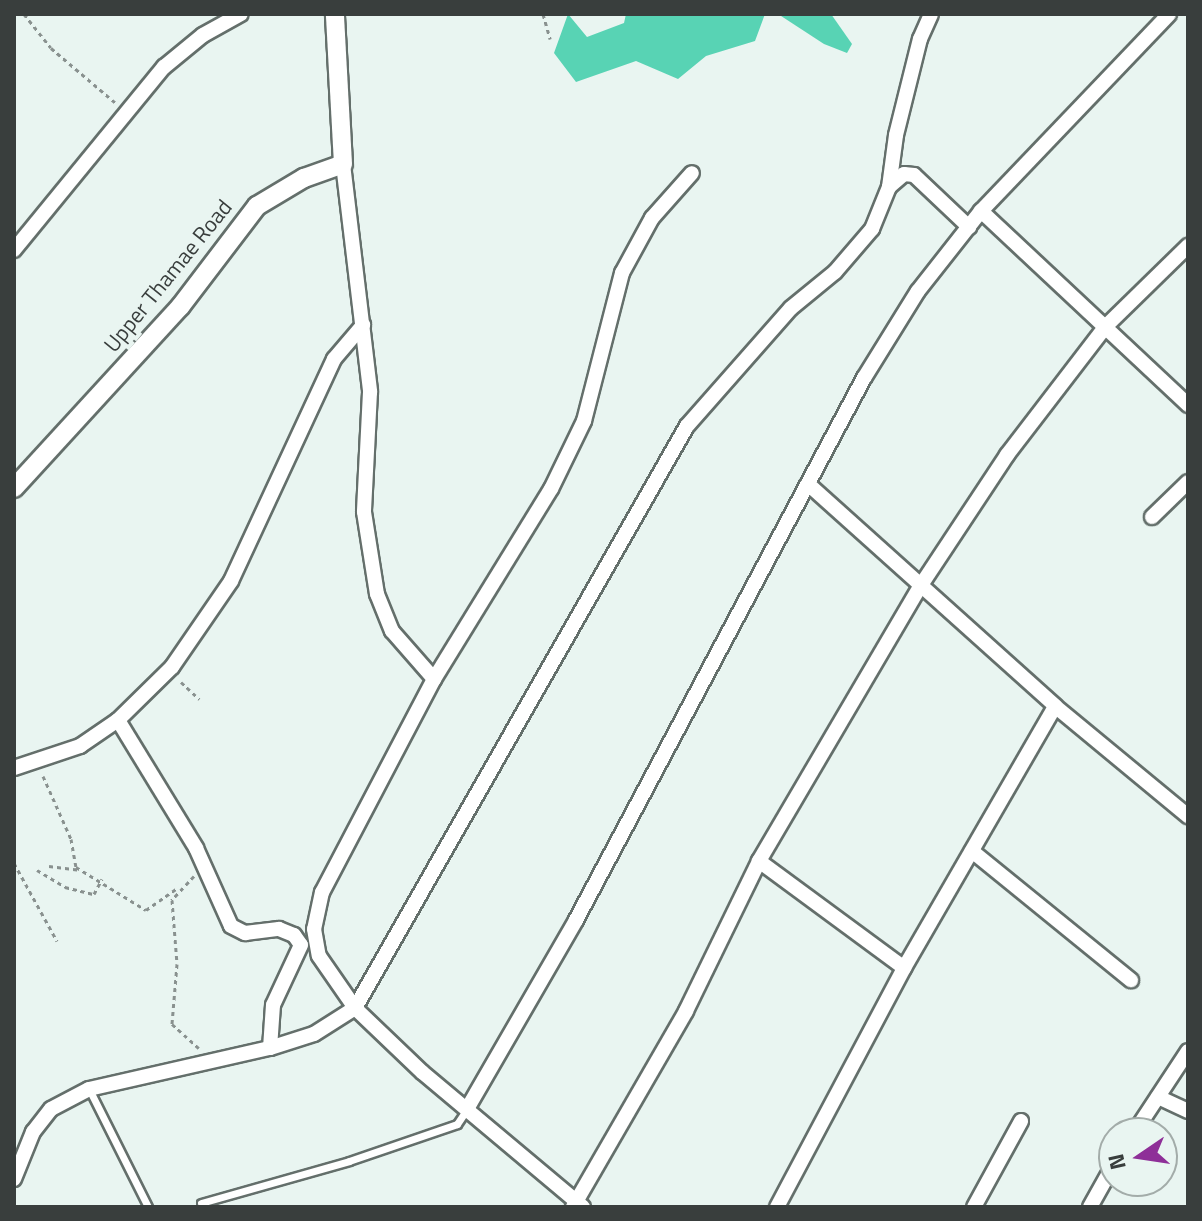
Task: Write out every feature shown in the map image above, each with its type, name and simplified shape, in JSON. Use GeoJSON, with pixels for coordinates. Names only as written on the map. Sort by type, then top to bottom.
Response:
{"type":"FeatureCollection","features":[{"type":"Feature","properties":{"kind":"street"},"geometry":{"type":"LineString","coordinates":[[14,250],[164,67],[203,35],[241,14]]}},
{"type":"Feature","properties":{"kind":"street"},"geometry":{"type":"LineString","coordinates":[[335,14],[343,164],[370,392],[364,512],[377,594],[392,631],[434,679]]}},
{"type":"Feature","properties":{"kind":"street"},"geometry":{"type":"LineString","coordinates":[[14,1179],[33,1132],[51,1109],[89,1089],[270,1048],[314,1034],[355,1008],[687,426],[769,331],[835,272],[872,229],[889,187],[913,66],[931,14]]}},
{"type":"Feature","properties":{"kind":"street"},"geometry":{"type":"LineString","coordinates":[[467,1109],[576,920],[808,484],[910,304],[981,211],[1169,14]]}},
{"type":"Feature","properties":{"kind":"street","name":"Upper Thamae Road"},"geometry":{"type":"LineString","coordinates":[[14,488],[180,307],[257,206],[304,178],[343,164]]}},
{"type":"Feature","properties":{"kind":"street"},"geometry":{"type":"LineString","coordinates":[[692,173],[652,218],[622,273],[584,421],[551,489],[434,679],[322,892],[314,929],[319,956],[355,1008],[578,1205],[686,1011],[759,861],[921,585],[1007,455],[1106,326],[1188,246]]}},
{"type":"Feature","properties":{"kind":"street"},"geometry":{"type":"LineString","coordinates":[[889,187],[904,174],[914,175],[969,227]]}},
{"type":"Feature","properties":{"kind":"street"},"geometry":{"type":"LineString","coordinates":[[981,211],[1090,317],[1106,326],[1188,405]]}},
{"type":"Feature","properties":{"kind":"street"},"geometry":{"type":"LineString","coordinates":[[14,768],[37,763],[80,746],[118,720],[168,672],[231,581],[334,359],[363,325]]}},
{"type":"Feature","properties":{"kind":"street"},"geometry":{"type":"LineString","coordinates":[[1152,517],[1188,482]]}},
{"type":"Feature","properties":{"kind":"street"},"geometry":{"type":"LineString","coordinates":[[808,484],[1055,706],[1188,816]]}},
{"type":"Feature","properties":{"kind":"street"},"geometry":{"type":"LineString","coordinates":[[777,1207],[904,968],[1055,706]]}},
{"type":"Feature","properties":{"kind":"street"},"geometry":{"type":"LineString","coordinates":[[118,720],[187,833],[231,926],[245,933],[279,929],[294,935],[301,945],[273,1005],[270,1048]]}},
{"type":"Feature","properties":{"kind":"street"},"geometry":{"type":"LineString","coordinates":[[972,851],[1131,980]]}},
{"type":"Feature","properties":{"kind":"street"},"geometry":{"type":"LineString","coordinates":[[759,861],[904,968]]}},
{"type":"Feature","properties":{"kind":"street"},"geometry":{"type":"LineString","coordinates":[[1145,1117],[1188,1051]]}},
{"type":"Feature","properties":{"kind":"street"},"geometry":{"type":"LineString","coordinates":[[1158,1097],[1188,1111]]}},
{"type":"Feature","properties":{"kind":"street"},"geometry":{"type":"LineString","coordinates":[[974,1207],[1021,1121]]}},
{"type":"Feature","properties":{"kind":"lane"},"geometry":{"type":"LineString","coordinates":[[89,1089],[148,1207]]}},
{"type":"Feature","properties":{"kind":"lane"},"geometry":{"type":"LineString","coordinates":[[201,1203],[349,1161],[457,1124],[467,1109]]}},
{"type":"Feature","properties":{"kind":"path"},"geometry":{"type":"LineString","coordinates":[[24,14],[51,48],[126,111]]}},
{"type":"Feature","properties":{"kind":"path"},"geometry":{"type":"LineString","coordinates":[[543,14],[550,39]]}},
{"type":"Feature","properties":{"kind":"path"},"geometry":{"type":"LineString","coordinates":[[168,672],[199,699]]}},
{"type":"Feature","properties":{"kind":"path"},"geometry":{"type":"LineString","coordinates":[[37,763],[81,870]]}},
{"type":"Feature","properties":{"kind":"path"},"geometry":{"type":"LineString","coordinates":[[14,863],[57,941]]}},
{"type":"Feature","properties":{"kind":"path"},"geometry":{"type":"LineString","coordinates":[[49,866],[81,870],[102,879],[146,910],[203,871]]}},
{"type":"Feature","properties":{"kind":"path"},"geometry":{"type":"LineString","coordinates":[[37,870],[65,887],[94,894],[102,879]]}},
{"type":"Feature","properties":{"kind":"path"},"geometry":{"type":"LineString","coordinates":[[176,889],[170,925],[177,964],[172,1024],[208,1061]]}},
{"type":"Feature","properties":{"kind":"green space"},"geometry":{"type":"Polygon","coordinates":[[[568,14],[587,37],[624,23],[626,14],[765,14],[755,41],[706,56],[678,79],[636,61],[576,82],[554,53],[568,14]]]}},
{"type":"Feature","properties":{"kind":"green space"},"geometry":{"type":"Polygon","coordinates":[[[778,14],[831,14],[852,44],[847,53],[824,44],[778,14]]]}}]}
